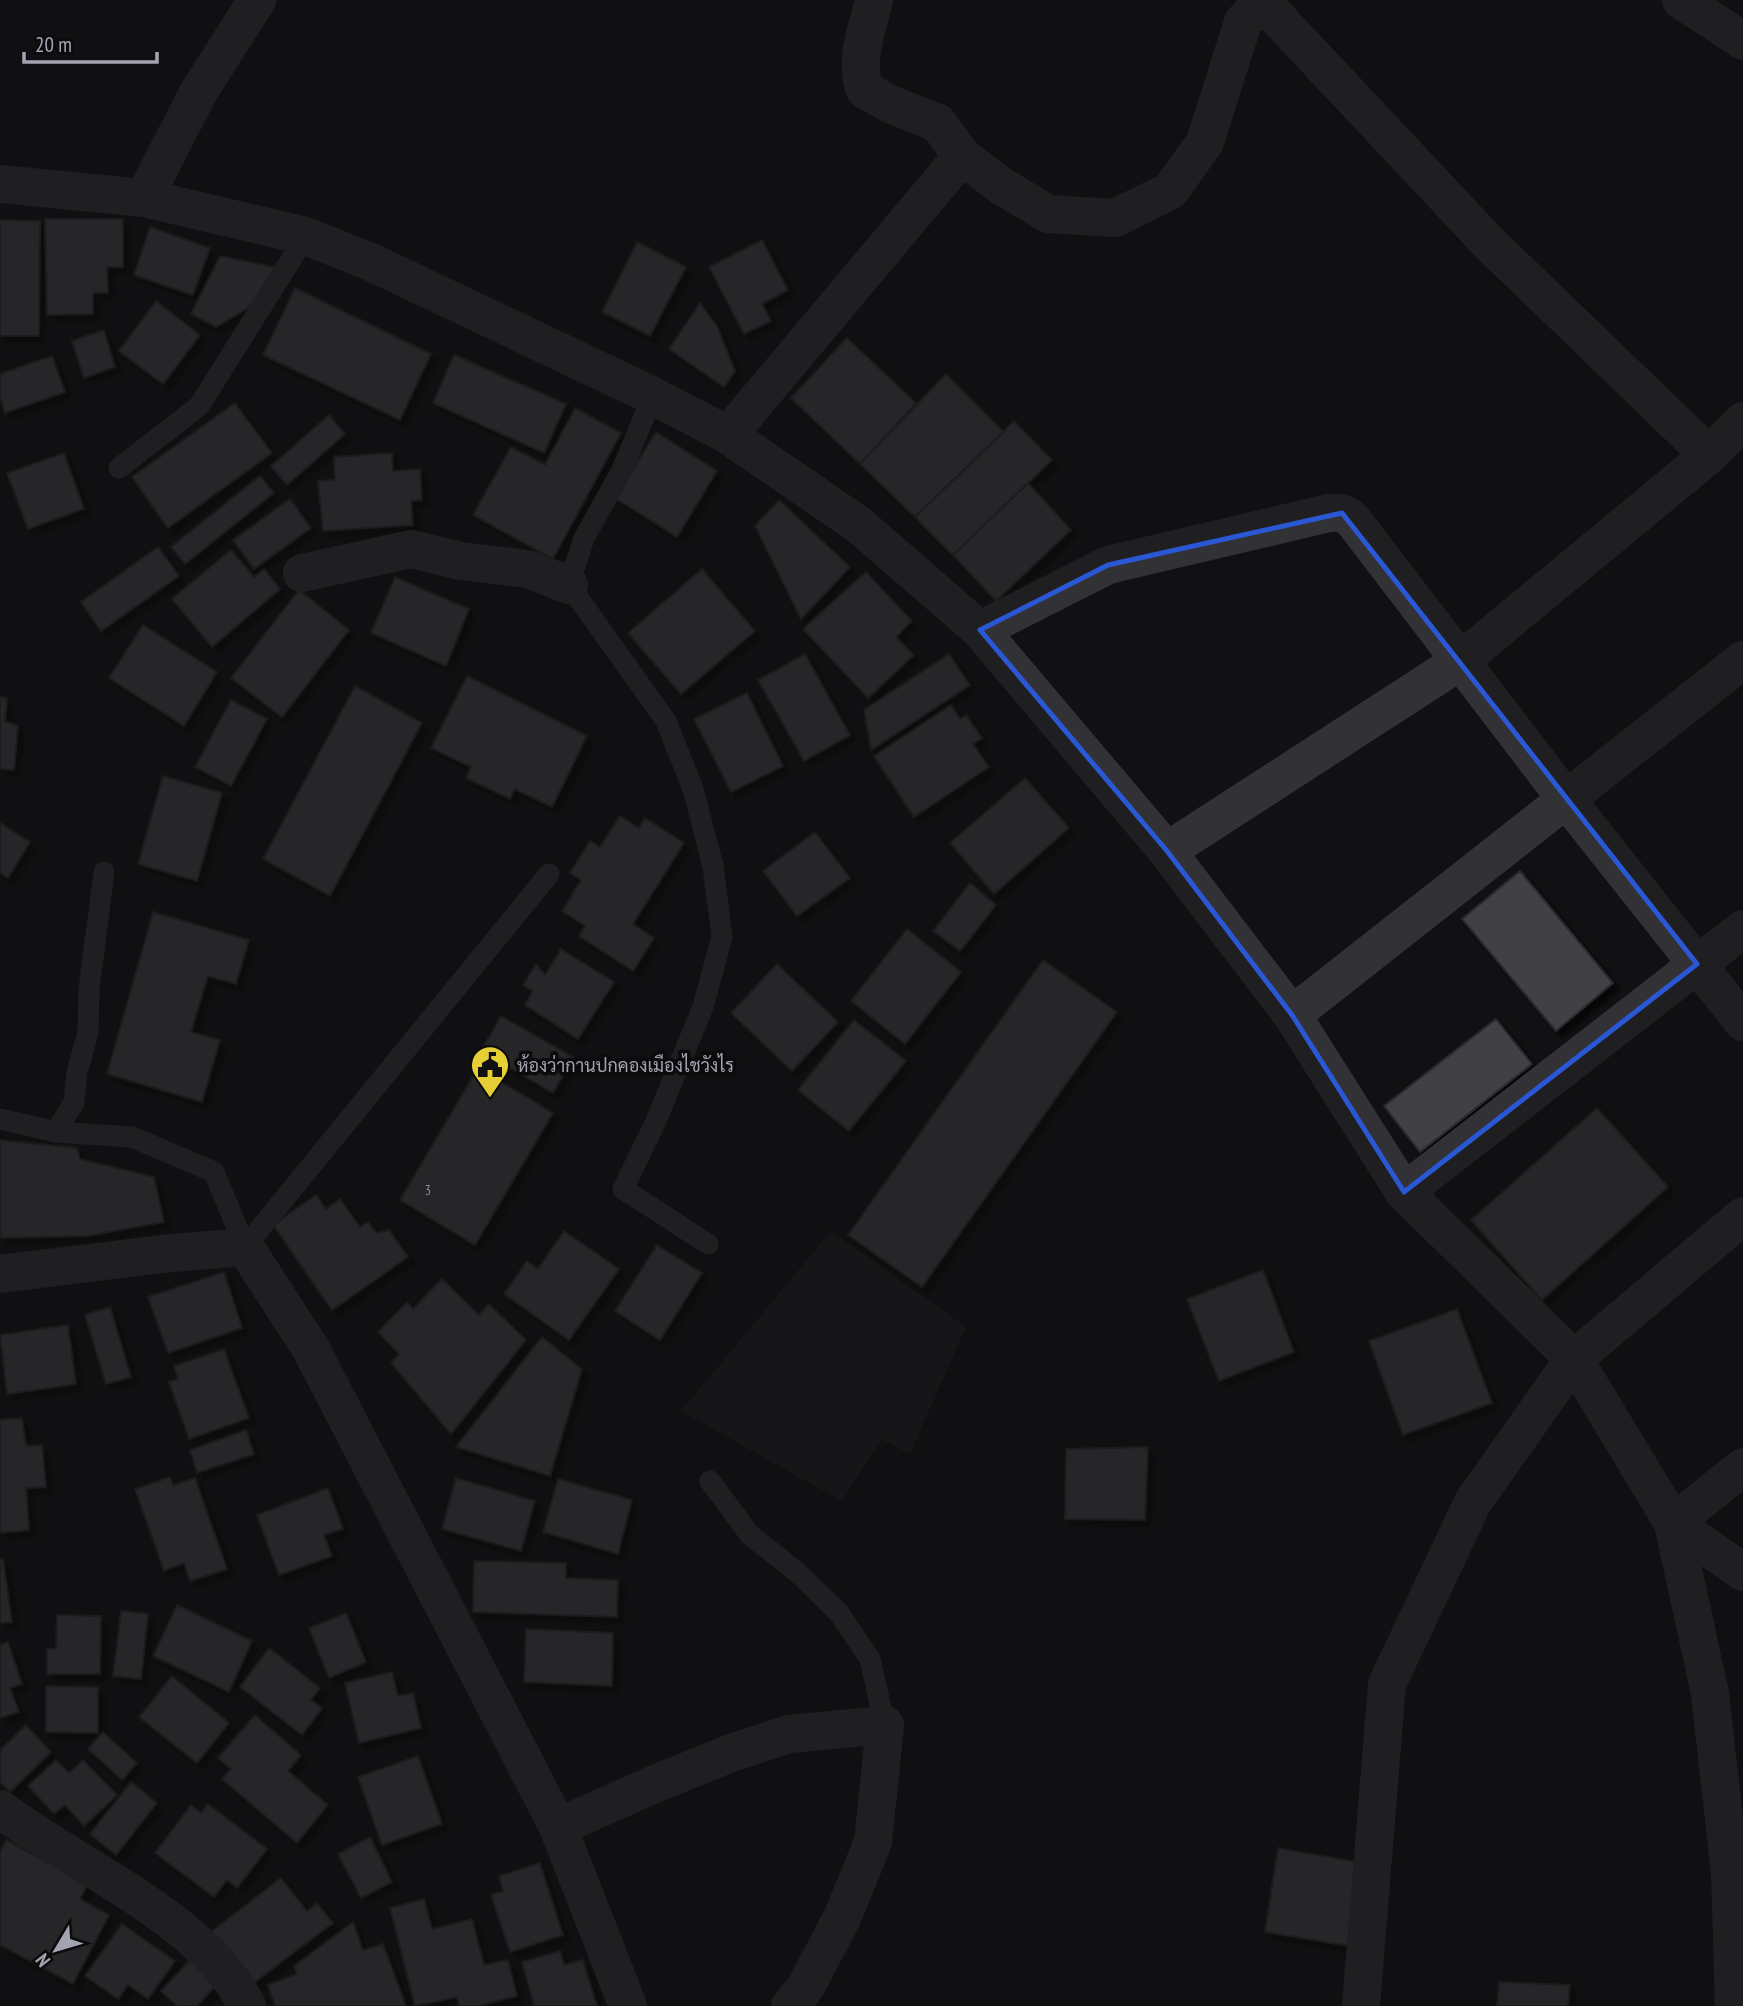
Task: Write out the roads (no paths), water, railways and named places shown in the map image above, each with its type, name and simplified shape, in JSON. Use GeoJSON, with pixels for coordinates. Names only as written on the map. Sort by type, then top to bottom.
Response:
{"type":"FeatureCollection","features":[{"type":"Feature","properties":{"kind":"street"},"geometry":{"type":"LineString","coordinates":[[144,198],[198,93],[257,0]]}},
{"type":"Feature","properties":{"kind":"street"},"geometry":{"type":"LineString","coordinates":[[874,0],[860,61],[865,90],[890,104],[938,123],[962,156],[1000,185],[1048,214],[1115,218],[1170,191],[1205,142],[1243,22],[1253,11],[1270,12],[1488,242],[1709,456]]}},
{"type":"Feature","properties":{"kind":"street"},"geometry":{"type":"LineString","coordinates":[[1681,0],[1743,41]]}},
{"type":"Feature","properties":{"kind":"street"},"geometry":{"type":"LineString","coordinates":[[728,435],[962,156]]}},
{"type":"Feature","properties":{"kind":"street"},"geometry":{"type":"LineString","coordinates":[[0,184],[144,198],[306,236],[373,263],[653,396],[728,435],[859,525],[980,630],[1167,851],[1292,1015],[1404,1192],[1574,1359],[1672,1523],[1710,1694],[1730,1872],[1734,2006]]}},
{"type":"Feature","properties":{"kind":"street"},"geometry":{"type":"LineString","coordinates":[[1167,851],[1459,662],[1709,456],[1743,421]]}},
{"type":"Feature","properties":{"kind":"street"},"geometry":{"type":"LineString","coordinates":[[980,630],[1108,565],[1329,513],[1342,513],[1352,519],[1459,662],[1743,1021]]}},
{"type":"Feature","properties":{"kind":"street"},"geometry":{"type":"LineString","coordinates":[[302,573],[411,549],[461,561],[528,569],[569,585]]}},
{"type":"Feature","properties":{"kind":"street"},"geometry":{"type":"LineString","coordinates":[[1292,1015],[1743,660]]}},
{"type":"Feature","properties":{"kind":"street"},"geometry":{"type":"LineString","coordinates":[[1404,1192],[1743,929]]}},
{"type":"Feature","properties":{"kind":"street"},"geometry":{"type":"LineString","coordinates":[[1362,2006],[1387,1684],[1473,1503],[1574,1359],[1743,1216]]}},
{"type":"Feature","properties":{"kind":"street"},"geometry":{"type":"LineString","coordinates":[[0,1273],[245,1247],[311,1349],[558,1827],[628,2006]]}},
{"type":"Feature","properties":{"kind":"street"},"geometry":{"type":"LineString","coordinates":[[1672,1523],[1743,1467]]}},
{"type":"Feature","properties":{"kind":"street"},"geometry":{"type":"LineString","coordinates":[[1672,1523],[1743,1573]]}},
{"type":"Feature","properties":{"kind":"street"},"geometry":{"type":"LineString","coordinates":[[558,1827],[669,1778],[789,1734],[884,1725],[873,1842],[842,1918],[805,1989],[790,2006]]}},
{"type":"Feature","properties":{"kind":"street"},"geometry":{"type":"LineString","coordinates":[[0,1809],[179,1926],[214,1958],[247,2006]]}},
{"type":"Feature","properties":{"kind":"lane"},"geometry":{"type":"LineString","coordinates":[[119,468],[199,406],[306,236]]}},
{"type":"Feature","properties":{"kind":"lane"},"geometry":{"type":"LineString","coordinates":[[653,396],[621,472],[584,538],[569,585],[666,721],[694,789],[713,866],[722,937],[703,1007],[655,1124],[623,1189],[708,1244]]}},
{"type":"Feature","properties":{"kind":"lane"},"geometry":{"type":"LineString","coordinates":[[55,1132],[75,1102],[78,1072],[88,1033],[89,989],[104,872]]}},
{"type":"Feature","properties":{"kind":"lane"},"geometry":{"type":"LineString","coordinates":[[0,1119],[55,1132],[132,1137],[214,1172],[245,1247],[549,874]]}},
{"type":"Feature","properties":{"kind":"lane"},"geometry":{"type":"LineString","coordinates":[[710,1481],[750,1535],[797,1572],[839,1613],[870,1659],[884,1725]]}},
{"type":"Feature","properties":{"kind":"place","name":"ห้องว่ากานปกคองเมืองไชวังไร"},"geometry":{"type":"Point","coordinates":[490,1099]}}]}
